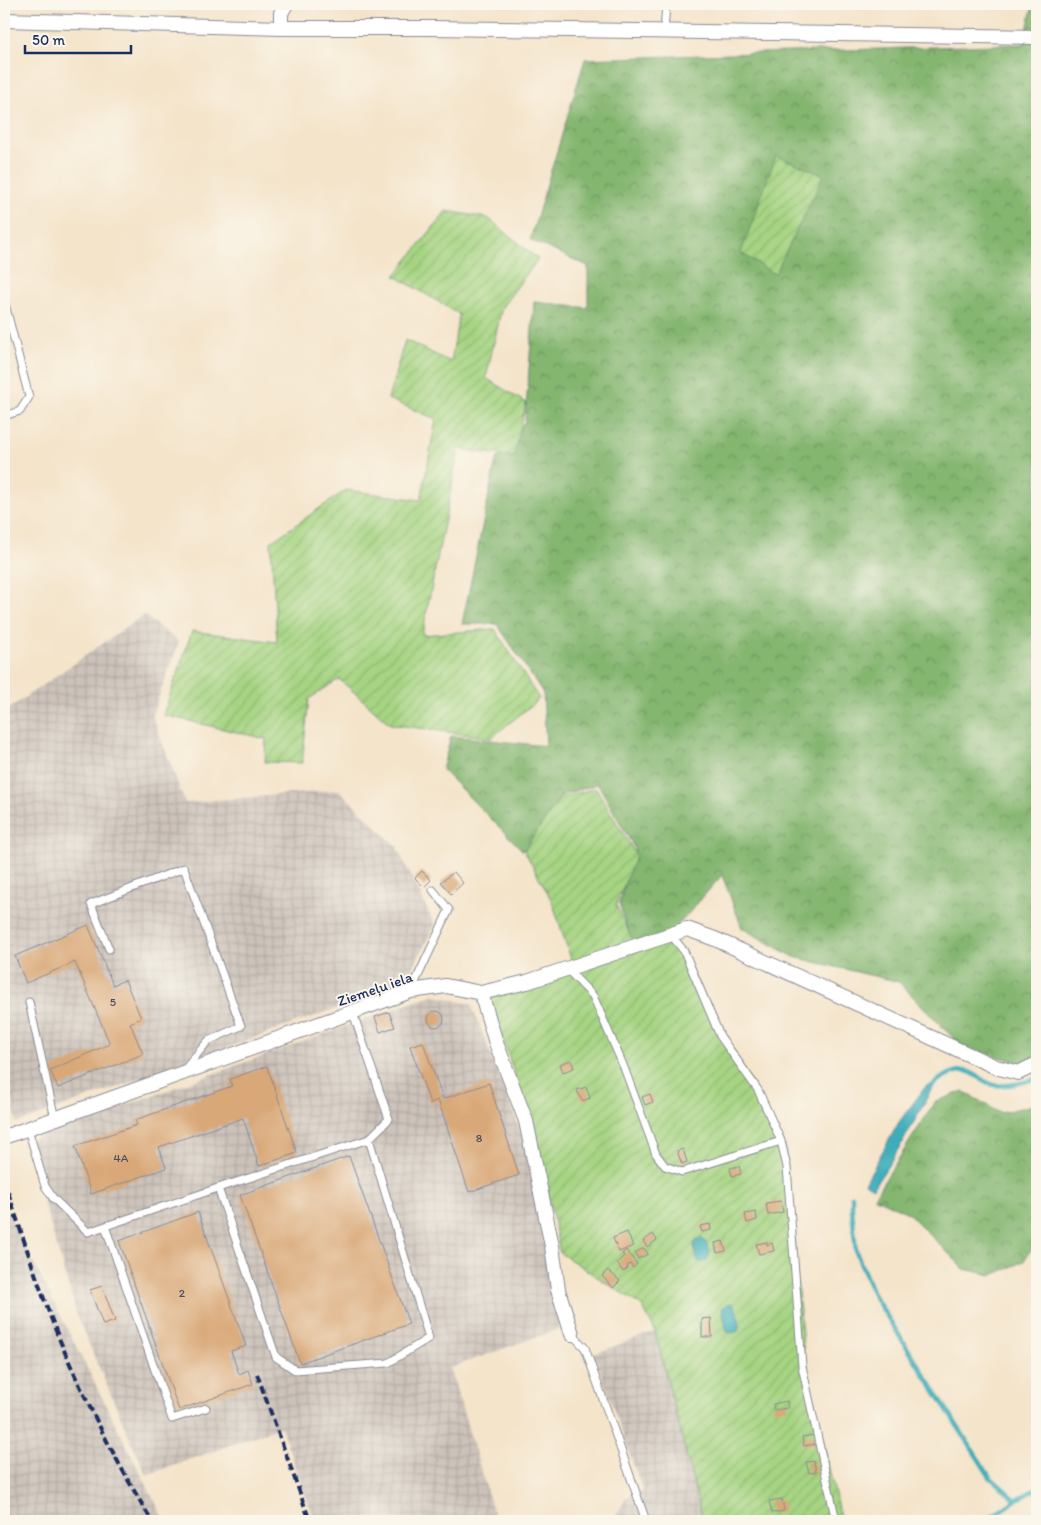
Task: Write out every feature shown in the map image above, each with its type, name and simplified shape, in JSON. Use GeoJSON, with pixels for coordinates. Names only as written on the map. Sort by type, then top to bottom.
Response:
{"type":"FeatureCollection","features":[{"type":"Feature","properties":{"kind":"street"},"geometry":{"type":"LineString","coordinates":[[281,28],[281,13],[286,4]]}},
{"type":"Feature","properties":{"kind":"street"},"geometry":{"type":"LineString","coordinates":[[4,20],[281,28],[1037,38]]}},
{"type":"Feature","properties":{"kind":"street"},"geometry":{"type":"LineString","coordinates":[[572,1334],[558,1290],[552,1246],[526,1121],[496,1043],[481,992],[527,982],[687,929],[715,939],[996,1068],[1018,1073],[1037,1064]]}},
{"type":"Feature","properties":{"kind":"street","name":"Ziemeļu iela"},"geometry":{"type":"LineString","coordinates":[[4,1137],[410,991],[446,986],[481,992]]}},
{"type":"Feature","properties":{"kind":"lane"},"geometry":{"type":"LineString","coordinates":[[664,32],[666,4]]}},
{"type":"Feature","properties":{"kind":"lane"},"geometry":{"type":"LineString","coordinates":[[4,416],[20,411],[29,397],[5,304]]}},
{"type":"Feature","properties":{"kind":"lane"},"geometry":{"type":"LineString","coordinates":[[4,336],[12,337]]}},
{"type":"Feature","properties":{"kind":"lane"},"geometry":{"type":"LineString","coordinates":[[109,949],[91,904],[184,868],[241,1026],[208,1041],[180,1075]]}},
{"type":"Feature","properties":{"kind":"lane"},"geometry":{"type":"LineString","coordinates":[[410,991],[448,910],[433,890]]}},
{"type":"Feature","properties":{"kind":"lane"},"geometry":{"type":"LineString","coordinates":[[671,935],[684,951],[720,1036],[758,1090],[781,1141],[787,1167],[802,1366],[836,1521]]}},
{"type":"Feature","properties":{"kind":"lane"},"geometry":{"type":"LineString","coordinates":[[567,969],[593,996],[623,1066],[656,1154],[665,1166],[682,1172],[781,1141]]}},
{"type":"Feature","properties":{"kind":"lane"},"geometry":{"type":"LineString","coordinates":[[29,1002],[55,1119]]}},
{"type":"Feature","properties":{"kind":"lane"},"geometry":{"type":"LineString","coordinates":[[28,1129],[45,1186],[53,1198],[88,1232],[369,1139],[388,1119],[353,1013]]}},
{"type":"Feature","properties":{"kind":"lane"},"geometry":{"type":"LineString","coordinates":[[218,1188],[276,1357],[295,1370],[388,1363],[429,1338],[369,1139]]}},
{"type":"Feature","properties":{"kind":"lane"},"geometry":{"type":"LineString","coordinates":[[105,1226],[172,1418],[206,1408]]}},
{"type":"Feature","properties":{"kind":"lane"},"geometry":{"type":"LineString","coordinates":[[572,1334],[585,1348],[646,1521]]}},
{"type":"Feature","properties":{"kind":"shaded area"},"geometry":{"type":"Polygon","coordinates":[[[144,615],[179,642],[152,715],[185,803],[339,790],[397,847],[435,925],[404,984],[17,1123],[4,1056],[4,712],[144,615]]]}},
{"type":"Feature","properties":{"kind":"shaded area"},"geometry":{"type":"Polygon","coordinates":[[[433,995],[471,1004],[524,1140],[561,1328],[450,1368],[496,1521],[315,1521],[281,1427],[146,1475],[78,1319],[26,1141],[433,995]]]}},
{"type":"Feature","properties":{"kind":"shaded area"},"geometry":{"type":"Polygon","coordinates":[[[4,1205],[165,1521],[4,1521],[4,1205]]]}},
{"type":"Feature","properties":{"kind":"shaded area"},"geometry":{"type":"Polygon","coordinates":[[[655,1331],[703,1521],[613,1521],[626,1498],[643,1491],[594,1354],[655,1331]]]}},
{"type":"Feature","properties":{"kind":"green space"},"geometry":{"type":"Polygon","coordinates":[[[1033,4],[1037,4],[1037,1055],[1021,1063],[961,1046],[899,982],[794,957],[742,928],[722,875],[674,930],[659,1019],[619,904],[635,849],[598,784],[562,795],[523,851],[442,770],[451,736],[546,746],[543,693],[497,624],[462,624],[496,460],[525,422],[534,302],[588,308],[588,266],[530,240],[585,59],[1024,44],[1033,4]]]}},
{"type":"Feature","properties":{"kind":"green space"},"geometry":{"type":"Polygon","coordinates":[[[776,156],[824,175],[775,274],[741,253],[776,156]]]}},
{"type":"Feature","properties":{"kind":"green space"},"geometry":{"type":"Polygon","coordinates":[[[446,211],[488,218],[538,259],[502,307],[486,378],[526,403],[514,457],[459,449],[422,635],[495,629],[539,699],[491,738],[390,724],[339,679],[309,699],[302,763],[265,762],[266,739],[163,715],[192,631],[277,642],[271,542],[346,490],[421,500],[436,419],[388,399],[405,340],[451,362],[459,314],[395,276],[446,211]]]}},
{"type":"Feature","properties":{"kind":"green space"},"geometry":{"type":"Polygon","coordinates":[[[596,788],[636,855],[616,905],[634,943],[572,962],[552,901],[524,850],[560,798],[596,788]]]}},
{"type":"Feature","properties":{"kind":"green space"},"geometry":{"type":"Polygon","coordinates":[[[674,939],[785,1147],[804,1357],[841,1521],[703,1521],[655,1331],[642,1306],[560,1253],[539,1147],[489,998],[674,939]]]}},
{"type":"Feature","properties":{"kind":"green space"},"geometry":{"type":"Polygon","coordinates":[[[963,1091],[1000,1113],[1037,1104],[1037,1241],[1023,1262],[992,1275],[964,1269],[908,1213],[874,1197],[935,1102],[963,1091]]]}},
{"type":"Feature","properties":{"kind":"water"},"geometry":{"type":"Polygon","coordinates":[[[934,1084],[890,1163],[873,1188],[865,1183],[899,1122],[926,1086],[934,1084]]]}},
{"type":"Feature","properties":{"kind":"water"},"geometry":{"type":"Polygon","coordinates":[[[701,1238],[707,1244],[709,1250],[709,1257],[704,1262],[699,1262],[696,1259],[694,1244],[701,1238]]]}},
{"type":"Feature","properties":{"kind":"water"},"geometry":{"type":"Polygon","coordinates":[[[732,1303],[737,1313],[739,1324],[738,1331],[732,1333],[727,1331],[722,1309],[725,1305],[732,1303]]]}},
{"type":"Feature","properties":{"kind":"building"},"geometry":{"type":"Polygon","coordinates":[[[422,871],[431,880],[424,887],[415,878],[422,871]]]}},
{"type":"Feature","properties":{"kind":"building"},"geometry":{"type":"Polygon","coordinates":[[[454,872],[463,883],[451,894],[441,882],[454,872]]]}},
{"type":"Feature","properties":{"kind":"building"},"geometry":{"type":"Polygon","coordinates":[[[88,925],[113,985],[125,980],[141,1018],[130,1023],[143,1054],[58,1088],[50,1070],[110,1044],[75,962],[26,983],[15,956],[88,925]]]}},
{"type":"Feature","properties":{"kind":"building"},"geometry":{"type":"Polygon","coordinates":[[[436,1011],[444,1019],[436,1027],[428,1019],[436,1011]]]}},
{"type":"Feature","properties":{"kind":"building"},"geometry":{"type":"Polygon","coordinates":[[[389,1012],[395,1027],[380,1032],[375,1017],[389,1012]]]}},
{"type":"Feature","properties":{"kind":"building"},"geometry":{"type":"Polygon","coordinates":[[[423,1042],[443,1099],[489,1083],[519,1175],[469,1192],[438,1100],[430,1103],[410,1046],[423,1042]]]}},
{"type":"Feature","properties":{"kind":"building"},"geometry":{"type":"Polygon","coordinates":[[[571,1060],[574,1068],[563,1072],[560,1064],[571,1060]]]}},
{"type":"Feature","properties":{"kind":"building"},"geometry":{"type":"Polygon","coordinates":[[[267,1066],[297,1153],[259,1166],[243,1118],[159,1147],[166,1168],[91,1194],[75,1146],[137,1125],[135,1120],[232,1086],[230,1079],[267,1066]]]}},
{"type":"Feature","properties":{"kind":"building"},"geometry":{"type":"Polygon","coordinates":[[[586,1087],[590,1098],[582,1101],[577,1090],[586,1087]]]}},
{"type":"Feature","properties":{"kind":"building"},"geometry":{"type":"Polygon","coordinates":[[[650,1094],[653,1102],[645,1105],[642,1097],[650,1094]]]}},
{"type":"Feature","properties":{"kind":"building"},"geometry":{"type":"Polygon","coordinates":[[[683,1149],[687,1162],[682,1164],[677,1151],[683,1149]]]}},
{"type":"Feature","properties":{"kind":"building"},"geometry":{"type":"Polygon","coordinates":[[[349,1156],[409,1324],[300,1363],[240,1195],[349,1156]]]}},
{"type":"Feature","properties":{"kind":"building"},"geometry":{"type":"Polygon","coordinates":[[[739,1166],[741,1174],[732,1176],[730,1168],[739,1166]]]}},
{"type":"Feature","properties":{"kind":"building"},"geometry":{"type":"Polygon","coordinates":[[[781,1201],[783,1212],[768,1215],[766,1203],[781,1201]]]}},
{"type":"Feature","properties":{"kind":"building"},"geometry":{"type":"Polygon","coordinates":[[[198,1212],[246,1346],[231,1351],[239,1374],[248,1370],[253,1384],[179,1410],[119,1241],[198,1212]]]}},
{"type":"Feature","properties":{"kind":"building"},"geometry":{"type":"Polygon","coordinates":[[[756,1212],[757,1220],[747,1223],[745,1214],[756,1212]]]}},
{"type":"Feature","properties":{"kind":"building"},"geometry":{"type":"Polygon","coordinates":[[[710,1224],[711,1230],[702,1232],[700,1226],[710,1224]]]}},
{"type":"Feature","properties":{"kind":"building"},"geometry":{"type":"Polygon","coordinates":[[[627,1232],[633,1246],[619,1252],[613,1238],[627,1232]]]}},
{"type":"Feature","properties":{"kind":"building"},"geometry":{"type":"Polygon","coordinates":[[[653,1234],[657,1240],[647,1247],[643,1241],[653,1234]]]}},
{"type":"Feature","properties":{"kind":"building"},"geometry":{"type":"Polygon","coordinates":[[[723,1241],[726,1251],[717,1253],[715,1243],[723,1241]]]}},
{"type":"Feature","properties":{"kind":"building"},"geometry":{"type":"Polygon","coordinates":[[[767,1242],[767,1245],[772,1243],[774,1251],[759,1254],[756,1244],[767,1242]]]}},
{"type":"Feature","properties":{"kind":"building"},"geometry":{"type":"Polygon","coordinates":[[[644,1248],[648,1254],[638,1259],[635,1253],[644,1248]]]}},
{"type":"Feature","properties":{"kind":"building"},"geometry":{"type":"Polygon","coordinates":[[[626,1250],[637,1264],[633,1268],[630,1264],[623,1272],[617,1263],[624,1256],[622,1254],[626,1250]]]}},
{"type":"Feature","properties":{"kind":"building"},"geometry":{"type":"Polygon","coordinates":[[[608,1270],[620,1281],[613,1288],[602,1276],[608,1270]]]}},
{"type":"Feature","properties":{"kind":"building"},"geometry":{"type":"Polygon","coordinates":[[[102,1286],[115,1321],[103,1325],[90,1290],[102,1286]]]}},
{"type":"Feature","properties":{"kind":"building"},"geometry":{"type":"Polygon","coordinates":[[[711,1318],[712,1337],[702,1337],[702,1319],[711,1318]]]}},
{"type":"Feature","properties":{"kind":"building"},"geometry":{"type":"Polygon","coordinates":[[[787,1401],[788,1408],[774,1410],[773,1404],[787,1401]]]}},
{"type":"Feature","properties":{"kind":"building"},"geometry":{"type":"Polygon","coordinates":[[[814,1435],[816,1444],[804,1446],[802,1437],[814,1435]]]}},
{"type":"Feature","properties":{"kind":"building"},"geometry":{"type":"Polygon","coordinates":[[[814,1461],[816,1472],[809,1473],[806,1462],[814,1461]]]}},
{"type":"Feature","properties":{"kind":"building"},"geometry":{"type":"Polygon","coordinates":[[[782,1499],[784,1511],[772,1513],[769,1501],[782,1499]]]}},
{"type":"Feature","properties":{"kind":"waterway"},"geometry":{"type":"LineString","coordinates":[[931,1088],[943,1077],[959,1071],[969,1072],[994,1085],[1016,1084],[1037,1078]]}},
{"type":"Feature","properties":{"kind":"waterway"},"geometry":{"type":"LineString","coordinates":[[852,1196],[856,1252],[874,1296],[990,1477],[1016,1500]]}},
{"type":"Feature","properties":{"kind":"waterway"},"geometry":{"type":"LineString","coordinates":[[985,1521],[1037,1488]]}},
{"type":"Feature","properties":{"kind":"railway"},"geometry":{"type":"LineString","coordinates":[[4,1180],[42,1294],[66,1356],[100,1428],[152,1521]]}},
{"type":"Feature","properties":{"kind":"railway"},"geometry":{"type":"LineString","coordinates":[[257,1374],[310,1521]]}}]}
